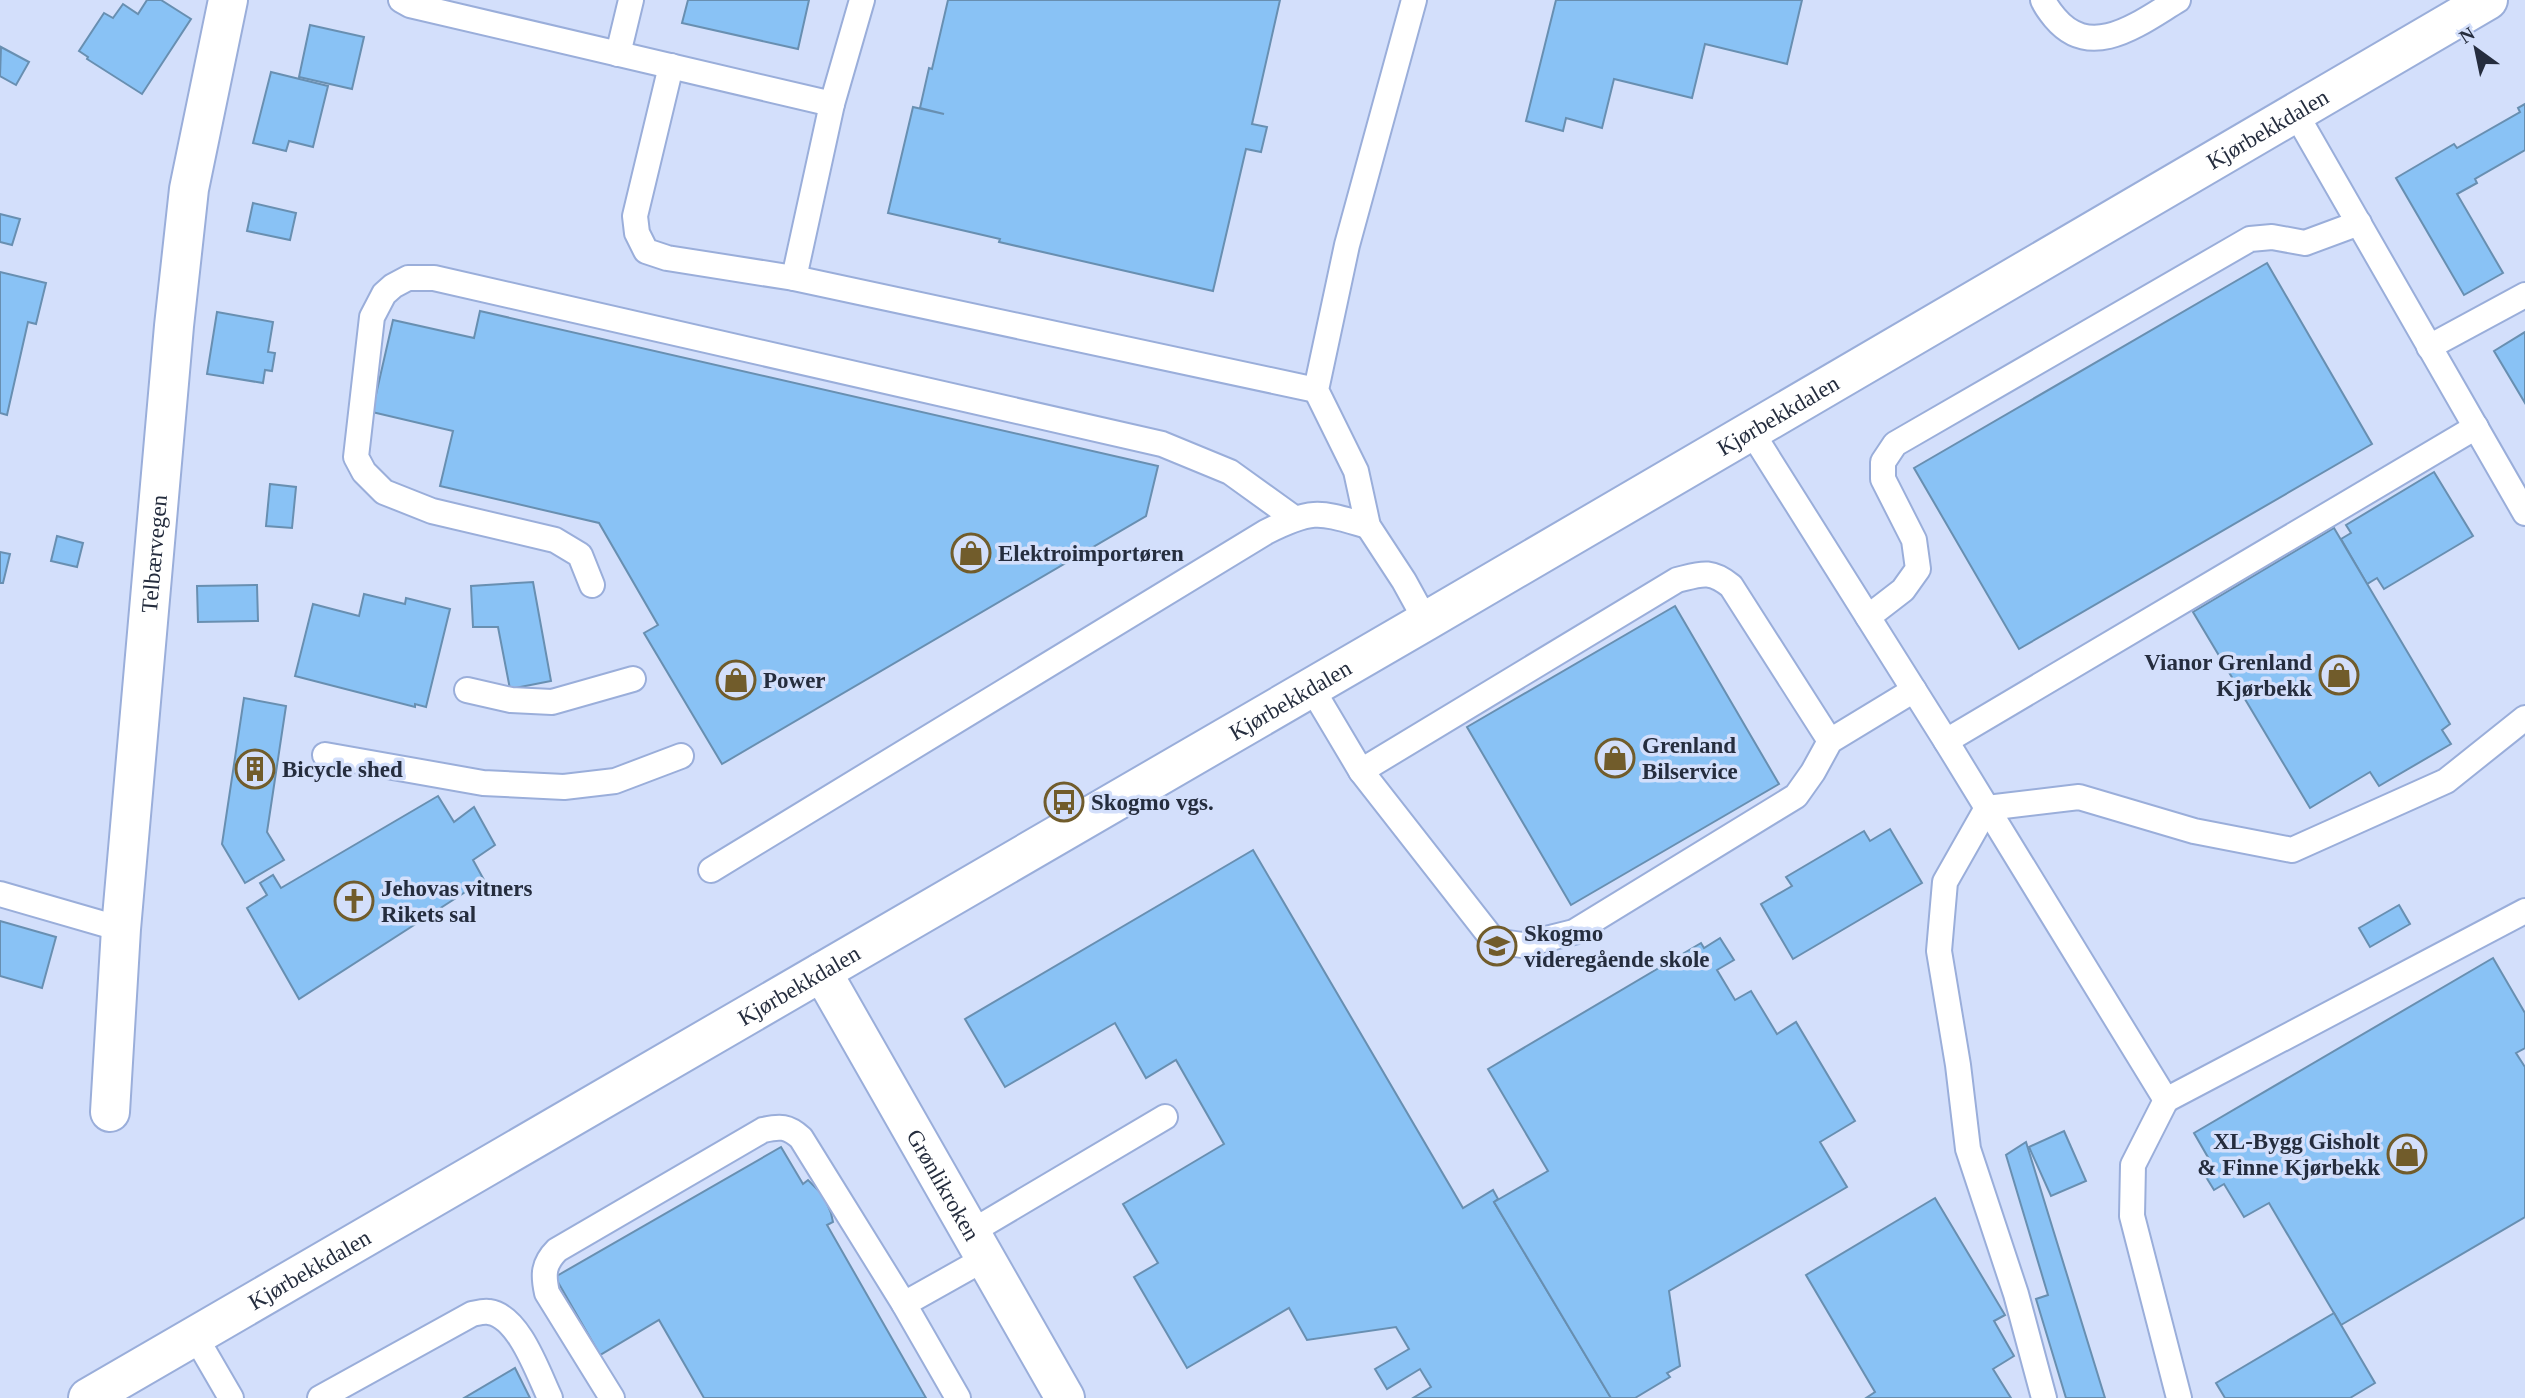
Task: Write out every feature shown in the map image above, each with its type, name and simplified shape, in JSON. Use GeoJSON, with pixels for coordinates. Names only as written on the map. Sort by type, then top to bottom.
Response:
{"type":"FeatureCollection","features":[{"type":"Feature","properties":{"kind":"street","name":"Telbærvegen"},"geometry":{"type":"LineString","coordinates":[[110,1111],[121,929],[188,189],[228,0]]}},
{"type":"Feature","properties":{"kind":"street","name":"Kjørbekkdalen"},"geometry":{"type":"LineString","coordinates":[[88,1398],[2297,114],[2488,0]]}},
{"type":"Feature","properties":{"kind":"street","name":"Grønlikroken"},"geometry":{"type":"LineString","coordinates":[[822,972],[1065,1398]]}},
{"type":"Feature","properties":{"kind":"lane"},"geometry":{"type":"LineString","coordinates":[[401,0],[410,5],[832,104]]}},
{"type":"Feature","properties":{"kind":"lane"},"geometry":{"type":"LineString","coordinates":[[618,54],[631,0]]}},
{"type":"Feature","properties":{"kind":"lane"},"geometry":{"type":"LineString","coordinates":[[794,278],[832,104],[862,0]]}},
{"type":"Feature","properties":{"kind":"lane"},"geometry":{"type":"LineString","coordinates":[[1414,0],[1347,245],[1316,390],[1356,471],[1368,526],[1426,621]]}},
{"type":"Feature","properties":{"kind":"lane"},"geometry":{"type":"LineString","coordinates":[[2043,0],[2063,27],[2082,37],[2102,39],[2134,26],[2178,0]]}},
{"type":"Feature","properties":{"kind":"lane"},"geometry":{"type":"LineString","coordinates":[[671,66],[635,216],[637,233],[646,251],[667,258],[794,278],[1316,390]]}},
{"type":"Feature","properties":{"kind":"lane"},"geometry":{"type":"LineString","coordinates":[[2297,114],[2525,513]]}},
{"type":"Feature","properties":{"kind":"lane"},"geometry":{"type":"LineString","coordinates":[[1868,617],[1903,590],[1918,569],[1914,540],[1883,480],[1883,462],[1895,444],[2250,239],[2272,237],[2305,243],[2359,223]]}},
{"type":"Feature","properties":{"kind":"lane"},"geometry":{"type":"LineString","coordinates":[[592,585],[580,555],[555,540],[432,511],[384,492],[364,472],[356,457],[372,317],[384,294],[393,286],[408,278],[434,278],[1162,444],[1230,472],[1294,518]]}},
{"type":"Feature","properties":{"kind":"lane"},"geometry":{"type":"LineString","coordinates":[[2429,347],[2525,295]]}},
{"type":"Feature","properties":{"kind":"lane"},"geometry":{"type":"LineString","coordinates":[[1946,741],[2476,427]]}},
{"type":"Feature","properties":{"kind":"lane"},"geometry":{"type":"LineString","coordinates":[[1751,431],[1946,741],[2166,1100]]}},
{"type":"Feature","properties":{"kind":"lane"},"geometry":{"type":"LineString","coordinates":[[710,870],[1266,532],[1294,518],[1322,513],[1368,526]]}},
{"type":"Feature","properties":{"kind":"lane"},"geometry":{"type":"LineString","coordinates":[[1361,771],[1677,580],[1704,573],[1719,576],[1731,586],[1830,741]]}},
{"type":"Feature","properties":{"kind":"lane"},"geometry":{"type":"LineString","coordinates":[[467,690],[511,700],[552,702],[633,679]]}},
{"type":"Feature","properties":{"kind":"lane"},"geometry":{"type":"LineString","coordinates":[[1311,687],[1361,771],[1494,941],[1522,945],[1574,932],[1796,796],[1814,772],[1830,741],[1914,690]]}},
{"type":"Feature","properties":{"kind":"lane"},"geometry":{"type":"LineString","coordinates":[[1987,808],[2079,797],[2193,831],[2292,849],[2446,780],[2525,718]]}},
{"type":"Feature","properties":{"kind":"lane"},"geometry":{"type":"LineString","coordinates":[[325,755],[483,783],[564,787],[615,781],[681,756]]}},
{"type":"Feature","properties":{"kind":"lane"},"geometry":{"type":"LineString","coordinates":[[1987,808],[1945,882],[1938,951],[1958,1065],[1968,1149],[2016,1294],[2044,1398]]}},
{"type":"Feature","properties":{"kind":"lane"},"geometry":{"type":"LineString","coordinates":[[0,894],[121,929]]}},
{"type":"Feature","properties":{"kind":"lane"},"geometry":{"type":"LineString","coordinates":[[2179,1398],[2132,1216],[2133,1165],[2166,1100],[2525,911]]}},
{"type":"Feature","properties":{"kind":"lane"},"geometry":{"type":"LineString","coordinates":[[904,1304],[979,1245],[1165,1117]]}},
{"type":"Feature","properties":{"kind":"lane"},"geometry":{"type":"LineString","coordinates":[[612,1398],[547,1293],[543,1275],[548,1259],[557,1250],[763,1130],[778,1126],[791,1129],[801,1138],[904,1304],[958,1398]]}},
{"type":"Feature","properties":{"kind":"lane"},"geometry":{"type":"LineString","coordinates":[[320,1398],[472,1314],[487,1311],[502,1317],[514,1327],[550,1398]]}},
{"type":"Feature","properties":{"kind":"lane"},"geometry":{"type":"LineString","coordinates":[[195,1336],[231,1398]]}},
{"type":"Feature","properties":{"kind":"building"},"geometry":{"type":"Polygon","coordinates":[[[147,0],[161,0],[191,19],[142,94],[79,51],[104,13],[113,18],[123,4],[138,14],[147,0]]]}},
{"type":"Feature","properties":{"kind":"building"},"geometry":{"type":"Polygon","coordinates":[[[688,0],[809,0],[798,49],[682,23],[688,0]]]}},
{"type":"Feature","properties":{"kind":"building"},"geometry":{"type":"Polygon","coordinates":[[[948,0],[1280,0],[1252,124],[1267,127],[1261,152],[1246,149],[1213,291],[999,242],[1000,239],[888,213],[913,107],[944,114],[920,108],[948,0]]]}},
{"type":"Feature","properties":{"kind":"building"},"geometry":{"type":"Polygon","coordinates":[[[1556,0],[1802,0],[1787,64],[1705,44],[1692,98],[1614,79],[1602,128],[1566,118],[1563,131],[1526,121],[1556,0]]]}},
{"type":"Feature","properties":{"kind":"building"},"geometry":{"type":"Polygon","coordinates":[[[310,25],[364,37],[352,89],[299,77],[310,25]]]}},
{"type":"Feature","properties":{"kind":"building"},"geometry":{"type":"Polygon","coordinates":[[[1,47],[29,62],[16,85],[0,76],[1,47]]]}},
{"type":"Feature","properties":{"kind":"building"},"geometry":{"type":"Polygon","coordinates":[[[271,72],[328,86],[313,147],[289,141],[286,151],[253,143],[271,72]]]}},
{"type":"Feature","properties":{"kind":"building"},"geometry":{"type":"Polygon","coordinates":[[[2525,104],[2525,150],[2475,179],[2477,183],[2457,194],[2503,273],[2464,295],[2396,178],[2454,144],[2457,148],[2520,112],[2518,108],[2525,104]]]}},
{"type":"Feature","properties":{"kind":"building"},"geometry":{"type":"Polygon","coordinates":[[[253,203],[296,213],[290,240],[247,231],[253,203]]]}},
{"type":"Feature","properties":{"kind":"building"},"geometry":{"type":"Polygon","coordinates":[[[0,214],[20,219],[12,245],[0,242],[0,214]]]}},
{"type":"Feature","properties":{"kind":"building"},"geometry":{"type":"Polygon","coordinates":[[[2267,263],[2372,444],[2019,649],[1914,468],[2267,263]]]}},
{"type":"Feature","properties":{"kind":"building"},"geometry":{"type":"Polygon","coordinates":[[[0,272],[46,283],[36,324],[28,322],[7,415],[0,413],[0,272]]]}},
{"type":"Feature","properties":{"kind":"building"},"geometry":{"type":"Polygon","coordinates":[[[480,311],[1158,466],[1146,516],[722,764],[644,633],[658,625],[599,523],[440,486],[453,431],[372,412],[393,320],[474,338],[480,311]]]}},
{"type":"Feature","properties":{"kind":"building"},"geometry":{"type":"Polygon","coordinates":[[[217,312],[273,322],[268,352],[275,353],[272,371],[265,370],[263,383],[207,374],[217,312]]]}},
{"type":"Feature","properties":{"kind":"building"},"geometry":{"type":"Polygon","coordinates":[[[2525,332],[2525,403],[2494,351],[2525,332]]]}},
{"type":"Feature","properties":{"kind":"building"},"geometry":{"type":"Polygon","coordinates":[[[2434,472],[2473,536],[2384,589],[2377,578],[2367,584],[2341,539],[2351,533],[2346,525],[2434,472]]]}},
{"type":"Feature","properties":{"kind":"building"},"geometry":{"type":"Polygon","coordinates":[[[270,484],[296,487],[292,528],[266,526],[270,484]]]}},
{"type":"Feature","properties":{"kind":"building"},"geometry":{"type":"Polygon","coordinates":[[[2334,528],[2450,724],[2442,730],[2451,744],[2379,786],[2370,772],[2310,808],[2193,612],[2334,528]]]}},
{"type":"Feature","properties":{"kind":"building"},"geometry":{"type":"Polygon","coordinates":[[[57,536],[83,543],[77,567],[51,561],[57,536]]]}},
{"type":"Feature","properties":{"kind":"building"},"geometry":{"type":"Polygon","coordinates":[[[0,552],[10,554],[3,583],[0,583],[0,552]]]}},
{"type":"Feature","properties":{"kind":"building"},"geometry":{"type":"Polygon","coordinates":[[[533,582],[551,681],[510,689],[498,627],[473,627],[471,586],[533,582]]]}},
{"type":"Feature","properties":{"kind":"building"},"geometry":{"type":"Polygon","coordinates":[[[257,585],[258,621],[198,622],[197,586],[257,585]]]}},
{"type":"Feature","properties":{"kind":"building"},"geometry":{"type":"Polygon","coordinates":[[[364,594],[405,604],[406,598],[450,609],[426,707],[415,704],[415,707],[295,676],[313,604],[359,616],[364,594]]]}},
{"type":"Feature","properties":{"kind":"building"},"geometry":{"type":"Polygon","coordinates":[[[1675,606],[1779,784],[1571,905],[1467,727],[1675,606]]]}},
{"type":"Feature","properties":{"kind":"building","name":"Bicycle shed"},"geometry":{"type":"Polygon","coordinates":[[[244,698],[286,706],[267,832],[284,860],[245,883],[222,844],[244,698]]]}},
{"type":"Feature","properties":{"kind":"building","name":"Jehovas vitners Rikets sal"},"geometry":{"type":"Polygon","coordinates":[[[438,796],[454,822],[474,807],[495,845],[473,860],[484,880],[299,999],[247,908],[267,895],[260,883],[273,875],[281,888],[438,796]]]}},
{"type":"Feature","properties":{"kind":"building"},"geometry":{"type":"Polygon","coordinates":[[[1890,829],[1922,883],[1793,959],[1761,904],[1792,886],[1786,877],[1864,831],[1870,841],[1890,829]]]}},
{"type":"Feature","properties":{"kind":"building"},"geometry":{"type":"Polygon","coordinates":[[[1253,850],[1463,1208],[1493,1190],[1498,1199],[1494,1202],[1611,1398],[1413,1398],[1431,1387],[1420,1369],[1387,1389],[1375,1369],[1409,1349],[1396,1327],[1307,1340],[1289,1308],[1187,1368],[1134,1277],[1158,1263],[1123,1204],[1224,1144],[1176,1060],[1146,1078],[1115,1023],[1005,1087],[965,1019],[1253,850]]]}},
{"type":"Feature","properties":{"kind":"building"},"geometry":{"type":"Polygon","coordinates":[[[2399,905],[2410,924],[2370,947],[2359,928],[2399,905]]]}},
{"type":"Feature","properties":{"kind":"building"},"geometry":{"type":"Polygon","coordinates":[[[0,921],[56,937],[42,988],[0,976],[0,921]]]}},
{"type":"Feature","properties":{"kind":"building"},"geometry":{"type":"Polygon","coordinates":[[[1720,938],[1734,960],[1717,970],[1735,1000],[1751,991],[1777,1034],[1796,1022],[1855,1121],[1820,1142],[1847,1187],[1669,1291],[1680,1366],[1667,1373],[1670,1377],[1635,1398],[1611,1398],[1494,1202],[1548,1171],[1488,1069],[1701,943],[1704,948],[1720,938]]]}},
{"type":"Feature","properties":{"kind":"building"},"geometry":{"type":"Polygon","coordinates":[[[2493,958],[2525,1013],[2525,1048],[2516,1053],[2525,1067],[2525,1217],[2341,1325],[2269,1203],[2244,1217],[2224,1184],[2214,1190],[2203,1172],[2213,1166],[2194,1133],[2493,958]]]}},
{"type":"Feature","properties":{"kind":"building"},"geometry":{"type":"Polygon","coordinates":[[[2064,1131],[2086,1181],[2051,1196],[2029,1147],[2064,1131]]]}},
{"type":"Feature","properties":{"kind":"building"},"geometry":{"type":"Polygon","coordinates":[[[2026,1142],[2105,1398],[2066,1398],[2036,1299],[2048,1295],[2006,1155],[2026,1142]]]}},
{"type":"Feature","properties":{"kind":"building"},"geometry":{"type":"Polygon","coordinates":[[[781,1147],[803,1184],[808,1180],[824,1196],[833,1222],[827,1225],[926,1398],[704,1398],[659,1320],[600,1355],[555,1277],[781,1147]]]}},
{"type":"Feature","properties":{"kind":"building"},"geometry":{"type":"Polygon","coordinates":[[[1935,1198],[2005,1315],[1994,1321],[2014,1356],[1993,1369],[2011,1398],[1866,1398],[1875,1392],[1806,1275],[1935,1198]]]}},
{"type":"Feature","properties":{"kind":"building"},"geometry":{"type":"Polygon","coordinates":[[[2334,1313],[2375,1383],[2350,1398],[2225,1398],[2216,1383],[2334,1313]]]}},
{"type":"Feature","properties":{"kind":"building"},"geometry":{"type":"Polygon","coordinates":[[[515,1368],[530,1398],[464,1398],[515,1368]]]}},
{"type":"Feature","properties":{"kind":"place","name":"Elektroimportøren"},"geometry":{"type":"Point","coordinates":[971,553]}},
{"type":"Feature","properties":{"kind":"place","name":"Vianor Grenland Kjørbekk"},"geometry":{"type":"Point","coordinates":[2339,675]}},
{"type":"Feature","properties":{"kind":"place","name":"Power"},"geometry":{"type":"Point","coordinates":[736,680]}},
{"type":"Feature","properties":{"kind":"place","name":"Grenland Bilservice"},"geometry":{"type":"Point","coordinates":[1615,758]}},
{"type":"Feature","properties":{"kind":"place","name":"Bicycle shed"},"geometry":{"type":"Point","coordinates":[255,769]}},
{"type":"Feature","properties":{"kind":"place","name":"Skogmo vgs."},"geometry":{"type":"Point","coordinates":[1064,802]}},
{"type":"Feature","properties":{"kind":"place","name":"Jehovas vitners Rikets sal"},"geometry":{"type":"Point","coordinates":[354,901]}},
{"type":"Feature","properties":{"kind":"place","name":"Skogmo videregående skole"},"geometry":{"type":"Point","coordinates":[1497,946]}},
{"type":"Feature","properties":{"kind":"place","name":"XL-Bygg Gisholt & Finne Kjørbekk"},"geometry":{"type":"Point","coordinates":[2407,1154]}}]}
